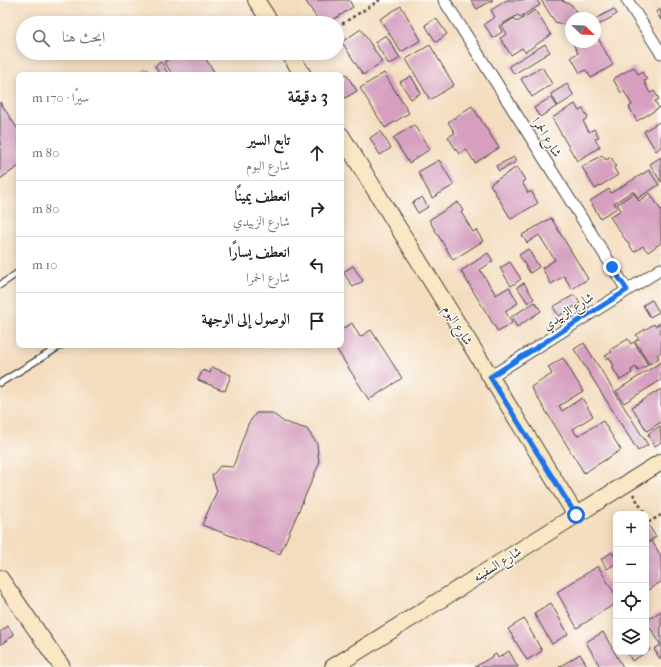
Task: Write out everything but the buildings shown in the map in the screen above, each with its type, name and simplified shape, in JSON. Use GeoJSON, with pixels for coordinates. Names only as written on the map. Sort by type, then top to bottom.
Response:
{"type":"FeatureCollection","features":[{"type":"Feature","properties":{"kind":"street"},"geometry":{"type":"LineString","coordinates":[[256,0],[266,16]]}},
{"type":"Feature","properties":{"kind":"street","name":"شارع الحمرا"},"geometry":{"type":"LineString","coordinates":[[444,0],[627,290]]}},
{"type":"Feature","properties":{"kind":"street"},"geometry":{"type":"LineString","coordinates":[[627,0],[661,53]]}},
{"type":"Feature","properties":{"kind":"street"},"geometry":{"type":"LineString","coordinates":[[293,60],[301,72]]}},
{"type":"Feature","properties":{"kind":"street","name":"شارع البوم"},"geometry":{"type":"LineString","coordinates":[[344,140],[576,515]]}},
{"type":"Feature","properties":{"kind":"street","name":"شارع الزبيدي"},"geometry":{"type":"LineString","coordinates":[[490,377],[661,269]]}},
{"type":"Feature","properties":{"kind":"street","name":"شارع السفينه"},"geometry":{"type":"LineString","coordinates":[[333,667],[661,462]]}},
{"type":"Feature","properties":{"kind":"street"},"geometry":{"type":"LineString","coordinates":[[0,578],[62,667]]}},
{"type":"Feature","properties":{"kind":"lane"},"geometry":{"type":"LineString","coordinates":[[0,285],[16,274]]}},
{"type":"Feature","properties":{"kind":"lane"},"geometry":{"type":"LineString","coordinates":[[0,383],[57,348]]}},
{"type":"Feature","properties":{"kind":"path"},"geometry":{"type":"LineString","coordinates":[[344,23],[380,0]]}},
{"type":"Feature","properties":{"kind":"path"},"geometry":{"type":"LineString","coordinates":[[627,483],[643,511]]}},
{"type":"Feature","properties":{"kind":"path"},"geometry":{"type":"LineString","coordinates":[[649,522],[661,515]]}},
{"type":"Feature","properties":{"kind":"route"},"geometry":{"type":"LineString","coordinates":[[576,515],[490,377],[627,290],[612,267]]}}]}
